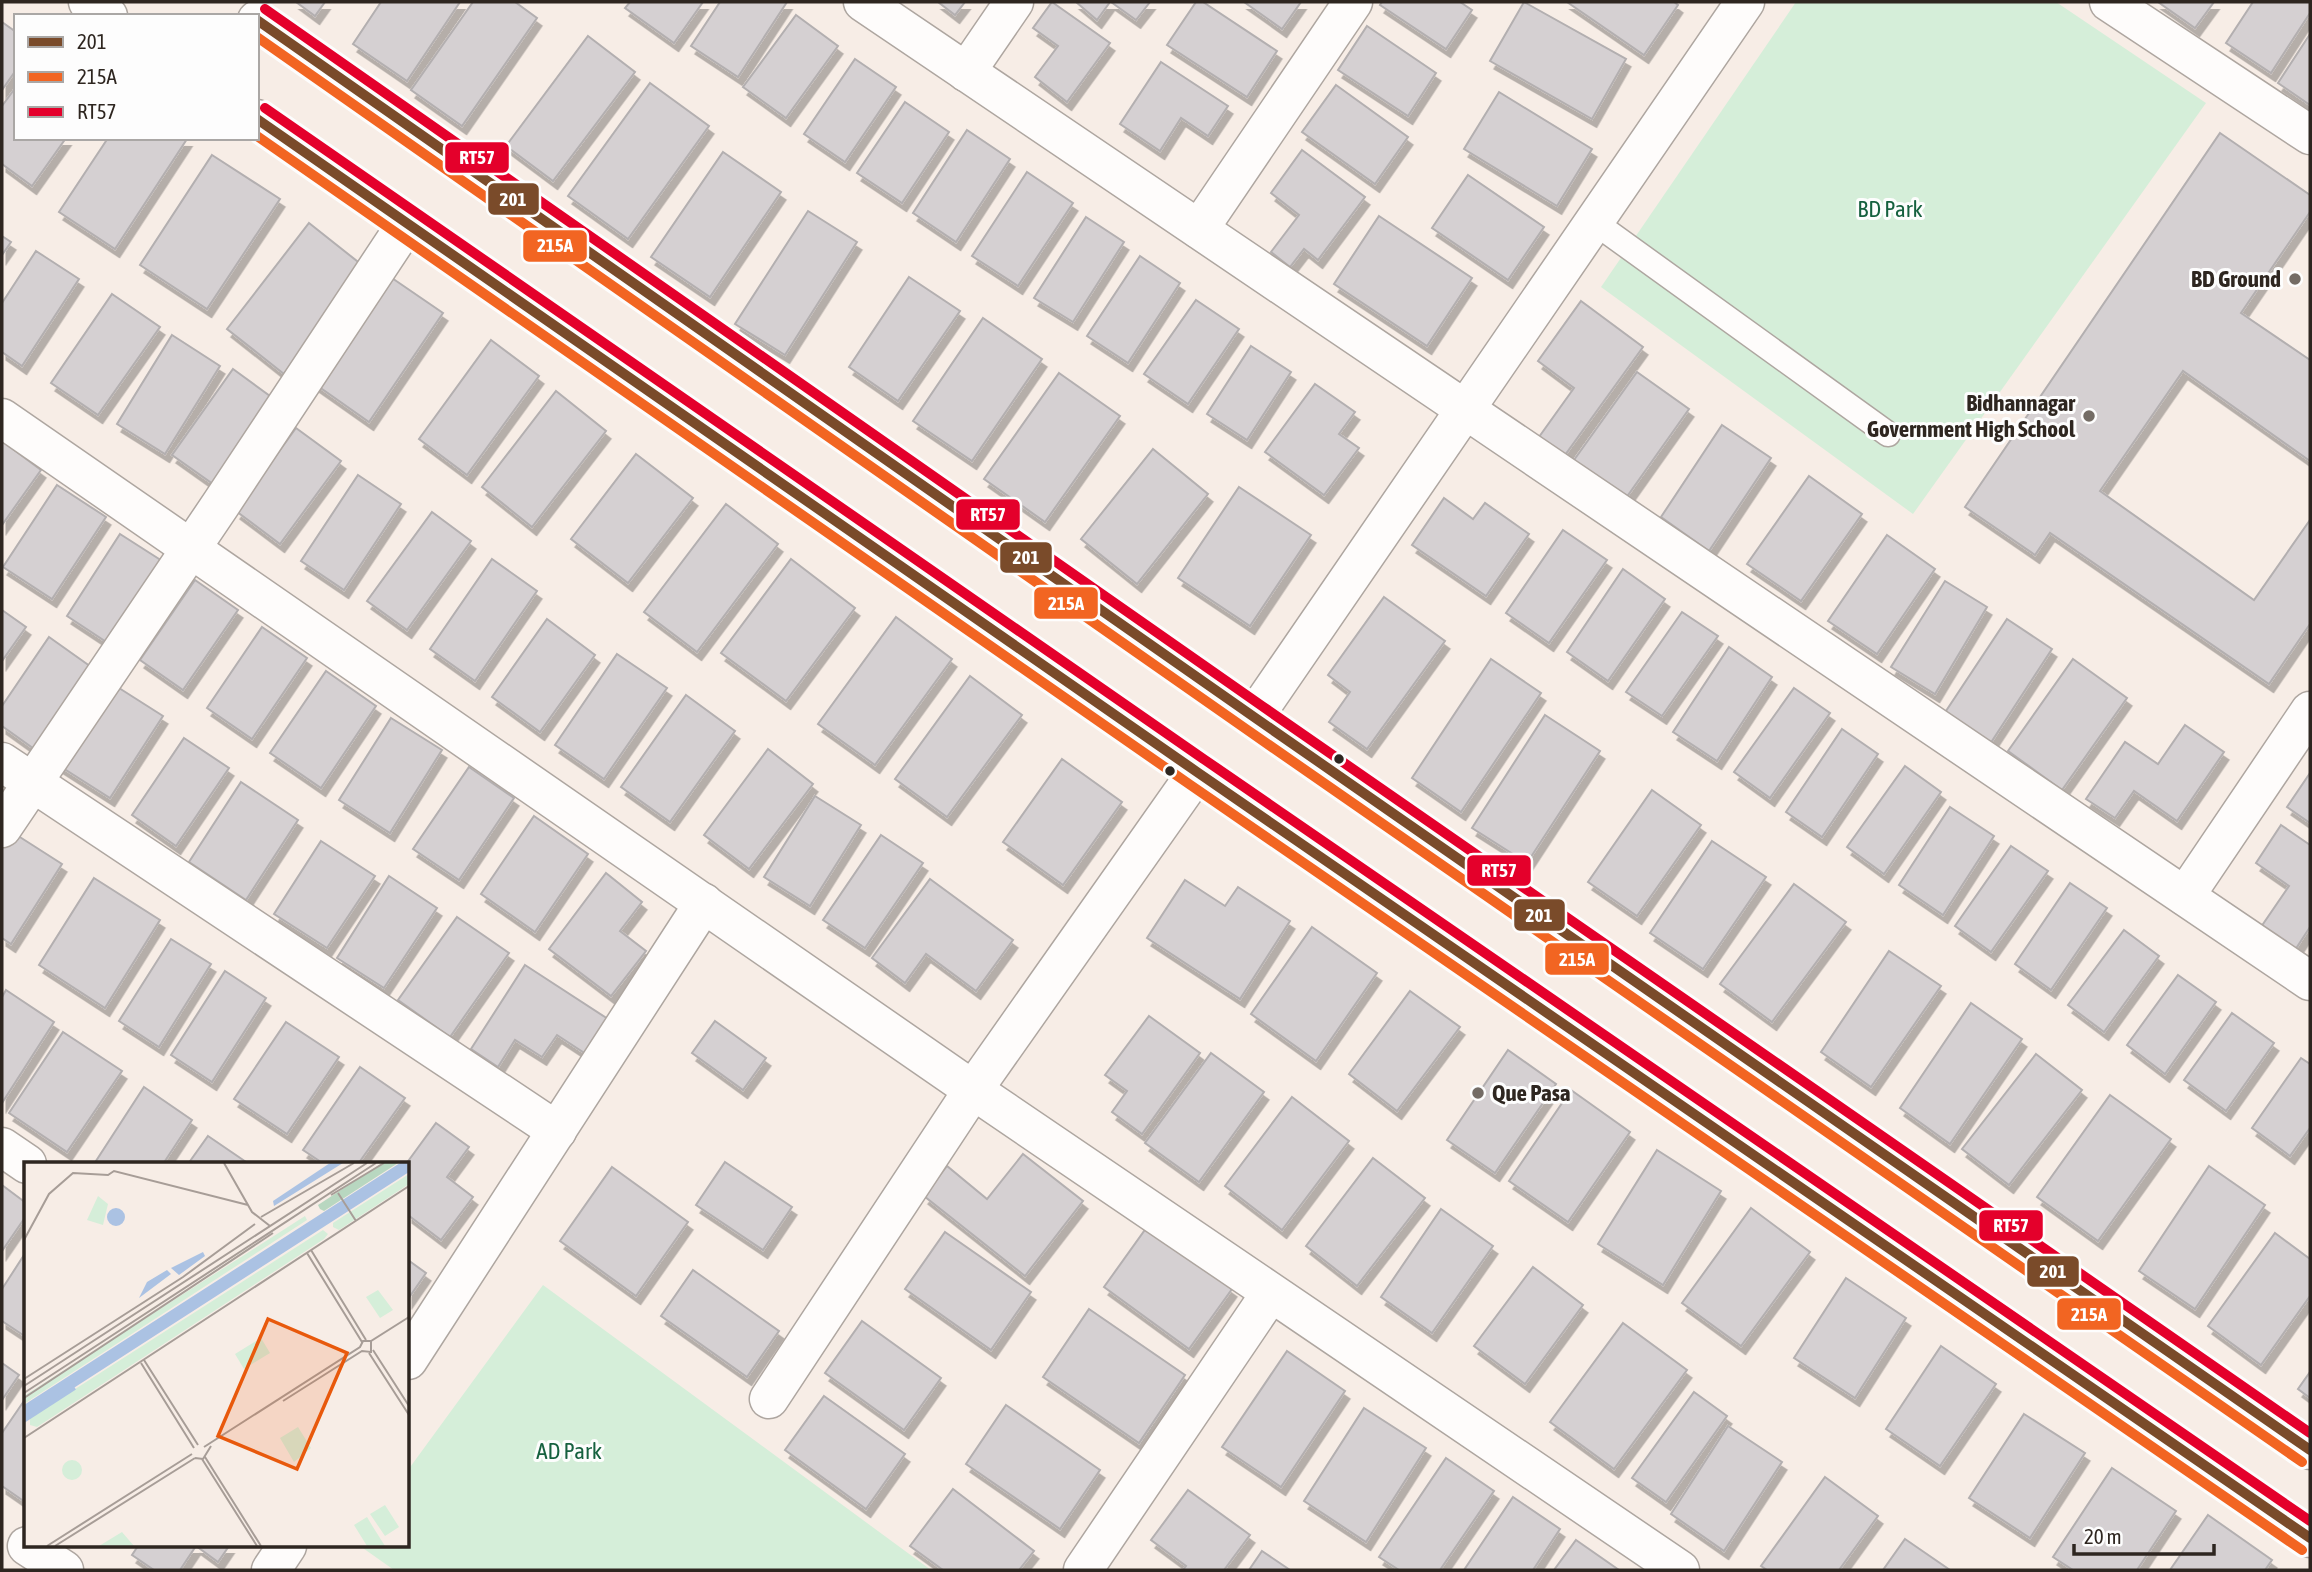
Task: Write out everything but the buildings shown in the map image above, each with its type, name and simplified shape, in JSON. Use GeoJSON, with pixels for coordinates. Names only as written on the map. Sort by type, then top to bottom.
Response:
{"type":"FeatureCollection","features":[{"type":"Feature","properties":{"kind":"street"},"geometry":{"type":"LineString","coordinates":[[88,2],[105,14]]}},
{"type":"Feature","properties":{"kind":"street"},"geometry":{"type":"LineString","coordinates":[[231,2],[248,14]]}},
{"type":"Feature","properties":{"kind":"street"},"geometry":{"type":"LineString","coordinates":[[863,2],[2310,981]]}},
{"type":"Feature","properties":{"kind":"street"},"geometry":{"type":"LineString","coordinates":[[966,72],[1014,2]]}},
{"type":"Feature","properties":{"kind":"street"},"geometry":{"type":"LineString","coordinates":[[1199,229],[1353,2]]}},
{"type":"Feature","properties":{"kind":"street"},"geometry":{"type":"LineString","coordinates":[[1254,717],[1745,2]]}},
{"type":"Feature","properties":{"kind":"street"},"geometry":{"type":"LineString","coordinates":[[2109,2],[2310,135]]}},
{"type":"Feature","properties":{"kind":"street"},"geometry":{"type":"LineString","coordinates":[[259,21],[2310,1450]]}},
{"type":"Feature","properties":{"kind":"street"},"geometry":{"type":"LineString","coordinates":[[259,120],[1198,772],[2310,1538]]}},
{"type":"Feature","properties":{"kind":"street"},"geometry":{"type":"LineString","coordinates":[[2,828],[17,773],[192,548],[407,223]]}},
{"type":"Feature","properties":{"kind":"street"},"geometry":{"type":"LineString","coordinates":[[2,418],[1270,1294],[1680,1570]]}},
{"type":"Feature","properties":{"kind":"street"},"geometry":{"type":"LineString","coordinates":[[2185,896],[2310,711]]}},
{"type":"Feature","properties":{"kind":"street"},"geometry":{"type":"LineString","coordinates":[[769,1399],[973,1090],[1198,772]]}},
{"type":"Feature","properties":{"kind":"street"},"geometry":{"type":"LineString","coordinates":[[17,773],[557,1131]]}},
{"type":"Feature","properties":{"kind":"street"},"geometry":{"type":"LineString","coordinates":[[410,1357],[705,903]]}},
{"type":"Feature","properties":{"kind":"street"},"geometry":{"type":"LineString","coordinates":[[2,1147],[24,1162]]}},
{"type":"Feature","properties":{"kind":"street"},"geometry":{"type":"LineString","coordinates":[[1083,1570],[1270,1294]]}},
{"type":"Feature","properties":{"kind":"street"},"geometry":{"type":"LineString","coordinates":[[2,1529],[24,1543]]}},
{"type":"Feature","properties":{"kind":"street"},"geometry":{"type":"LineString","coordinates":[[31,1548],[64,1570]]}},
{"type":"Feature","properties":{"kind":"street"},"geometry":{"type":"LineString","coordinates":[[271,1570],[286,1548]]}},
{"type":"Feature","properties":{"kind":"lane"},"geometry":{"type":"LineString","coordinates":[[1594,222],[1888,434]]}},
{"type":"Feature","properties":{"kind":"green space","name":"BD Park"},"geometry":{"type":"Polygon","coordinates":[[[1796,2],[2056,2],[2206,103],[1913,514],[1601,287],[1796,2]]]}},
{"type":"Feature","properties":{"kind":"green space","name":"AD Park"},"geometry":{"type":"Polygon","coordinates":[[[543,1285],[931,1570],[394,1570],[363,1548],[410,1548],[410,1467],[543,1285]]]}},
{"type":"Feature","properties":{"kind":"transit line","name":"RT57"},"geometry":{"type":"LineString","coordinates":[[265,9],[1262,706],[2310,1433]]}},
{"type":"Feature","properties":{"kind":"transit line","name":"201"},"geometry":{"type":"LineString","coordinates":[[259,21],[2310,1450]]}},
{"type":"Feature","properties":{"kind":"transit line","name":"215A"},"geometry":{"type":"LineString","coordinates":[[259,38],[1246,729],[2302,1462]]}},
{"type":"Feature","properties":{"kind":"transit line","name":"RT57"},"geometry":{"type":"LineString","coordinates":[[265,108],[2310,1521]]}},
{"type":"Feature","properties":{"kind":"transit line","name":"201"},"geometry":{"type":"LineString","coordinates":[[259,120],[1197,772],[2310,1538]]}},
{"type":"Feature","properties":{"kind":"transit line","name":"215A"},"geometry":{"type":"LineString","coordinates":[[259,137],[1189,784],[2302,1550]]}},
{"type":"Feature","properties":{"kind":"place","name":"BD Ground"},"geometry":{"type":"Point","coordinates":[2295,279]}},
{"type":"Feature","properties":{"kind":"place","name":"Bidhannagar Government High School"},"geometry":{"type":"Point","coordinates":[2089,416]}},
{"type":"Feature","properties":{"kind":"place","name":"Que Pasa"},"geometry":{"type":"Point","coordinates":[1478,1093]}}]}
